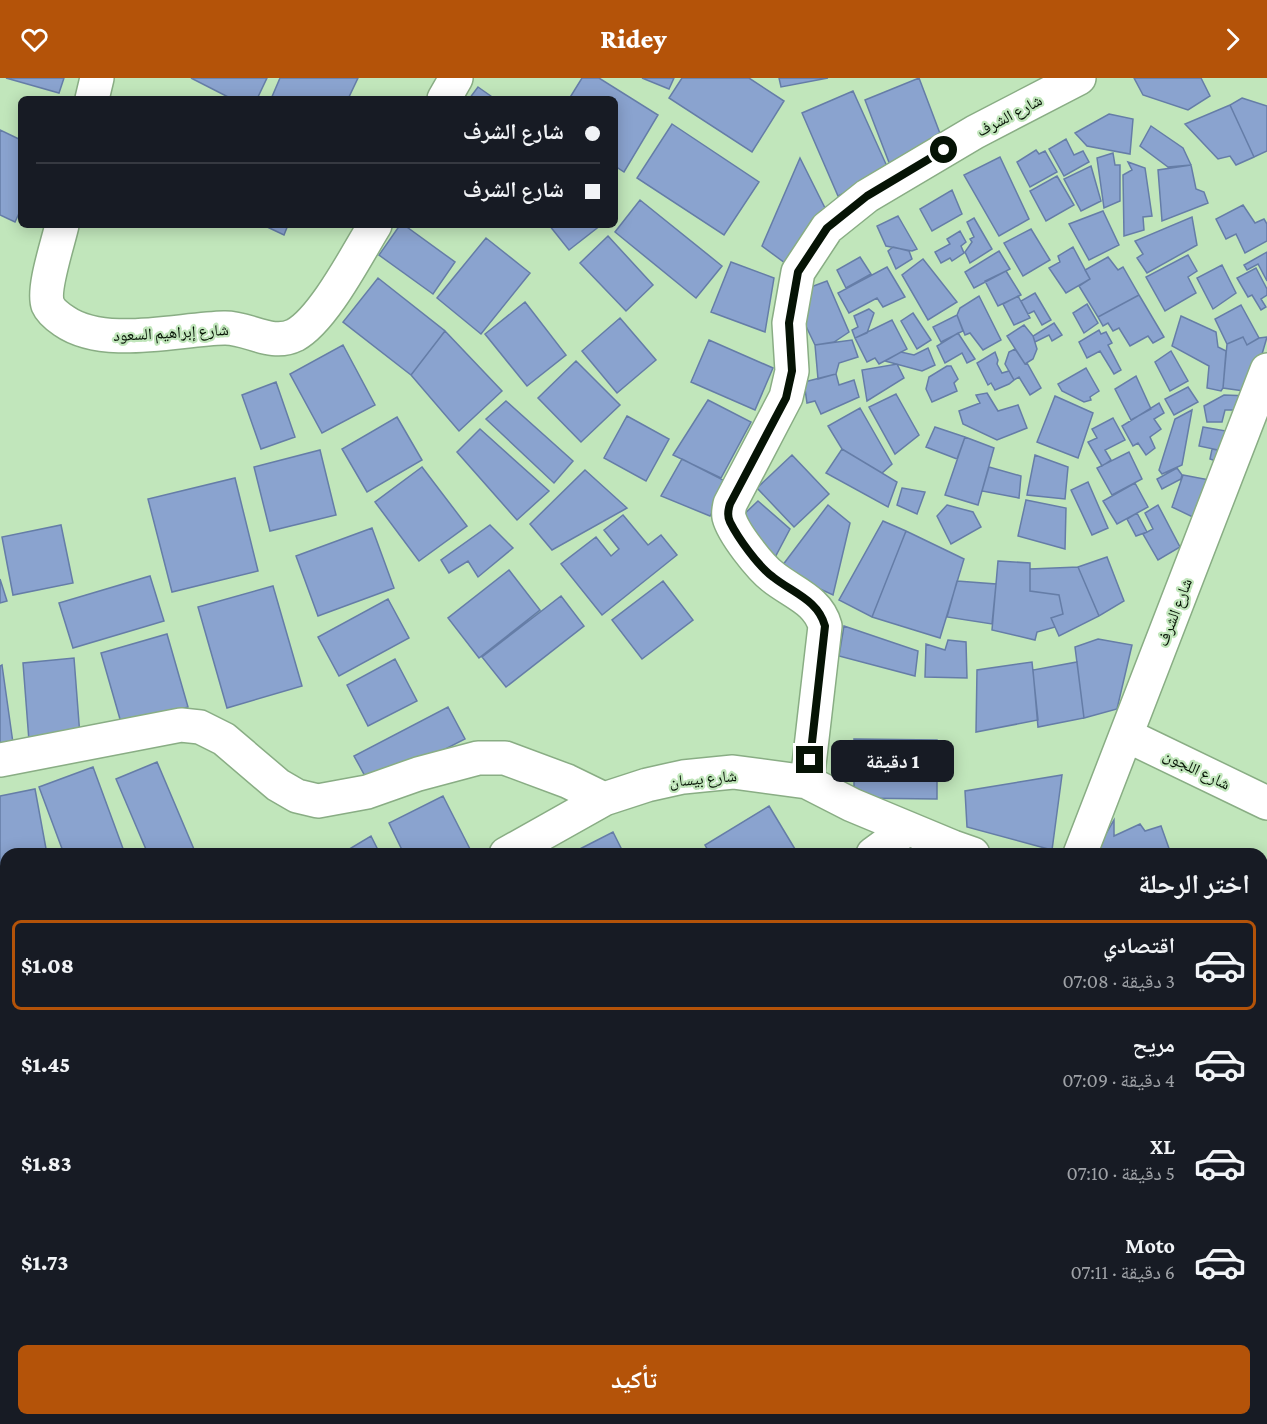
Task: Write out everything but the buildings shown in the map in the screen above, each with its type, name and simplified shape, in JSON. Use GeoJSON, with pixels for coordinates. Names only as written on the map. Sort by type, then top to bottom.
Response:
{"type":"FeatureCollection","features":[{"type":"Feature","properties":{"kind":"street"},"geometry":{"type":"LineString","coordinates":[[93,96],[97,78]]}},
{"type":"Feature","properties":{"kind":"street"},"geometry":{"type":"LineString","coordinates":[[446,96],[456,78]]}},
{"type":"Feature","properties":{"kind":"street","name":"شارع الشرف"},"geometry":{"type":"LineString","coordinates":[[807,782],[825,626],[823,617],[818,608],[770,576],[746,546],[729,520],[728,512],[730,504],[786,398],[792,371],[789,323],[798,272],[827,228],[867,196],[975,132],[1079,78]]}},
{"type":"Feature","properties":{"kind":"street","name":"شارع إبراهيم السعود"},"geometry":{"type":"LineString","coordinates":[[61,228],[46,293],[48,306],[71,326],[89,333],[108,335],[240,329],[276,339],[294,335],[308,324],[330,297],[373,228]]}},
{"type":"Feature","properties":{"kind":"street","name":"شارع الشرف"},"geometry":{"type":"LineString","coordinates":[[1082,848],[1267,370]]}},
{"type":"Feature","properties":{"kind":"street"},"geometry":{"type":"LineString","coordinates":[[0,760],[181,725],[200,727],[224,739],[278,785],[297,796],[318,801],[366,792],[418,774],[478,758],[505,758],[567,781],[604,799]]}},
{"type":"Feature","properties":{"kind":"street","name":"شارع اللجون"},"geometry":{"type":"LineString","coordinates":[[1126,735],[1267,803]]}},
{"type":"Feature","properties":{"kind":"street","name":"شارع بيسان"},"geometry":{"type":"LineString","coordinates":[[517,848],[604,799],[647,784],[683,777],[733,772],[807,782],[852,805],[957,848]]}},
{"type":"Feature","properties":{"kind":"street"},"geometry":{"type":"LineString","coordinates":[[881,848],[907,829]]}},
{"type":"Feature","properties":{"kind":"route"},"geometry":{"type":"LineString","coordinates":[[810,760],[825,626],[823,617],[818,608],[770,576],[746,546],[729,520],[728,512],[730,504],[786,398],[792,371],[789,323],[798,272],[827,228],[867,196],[944,150]]}}]}
